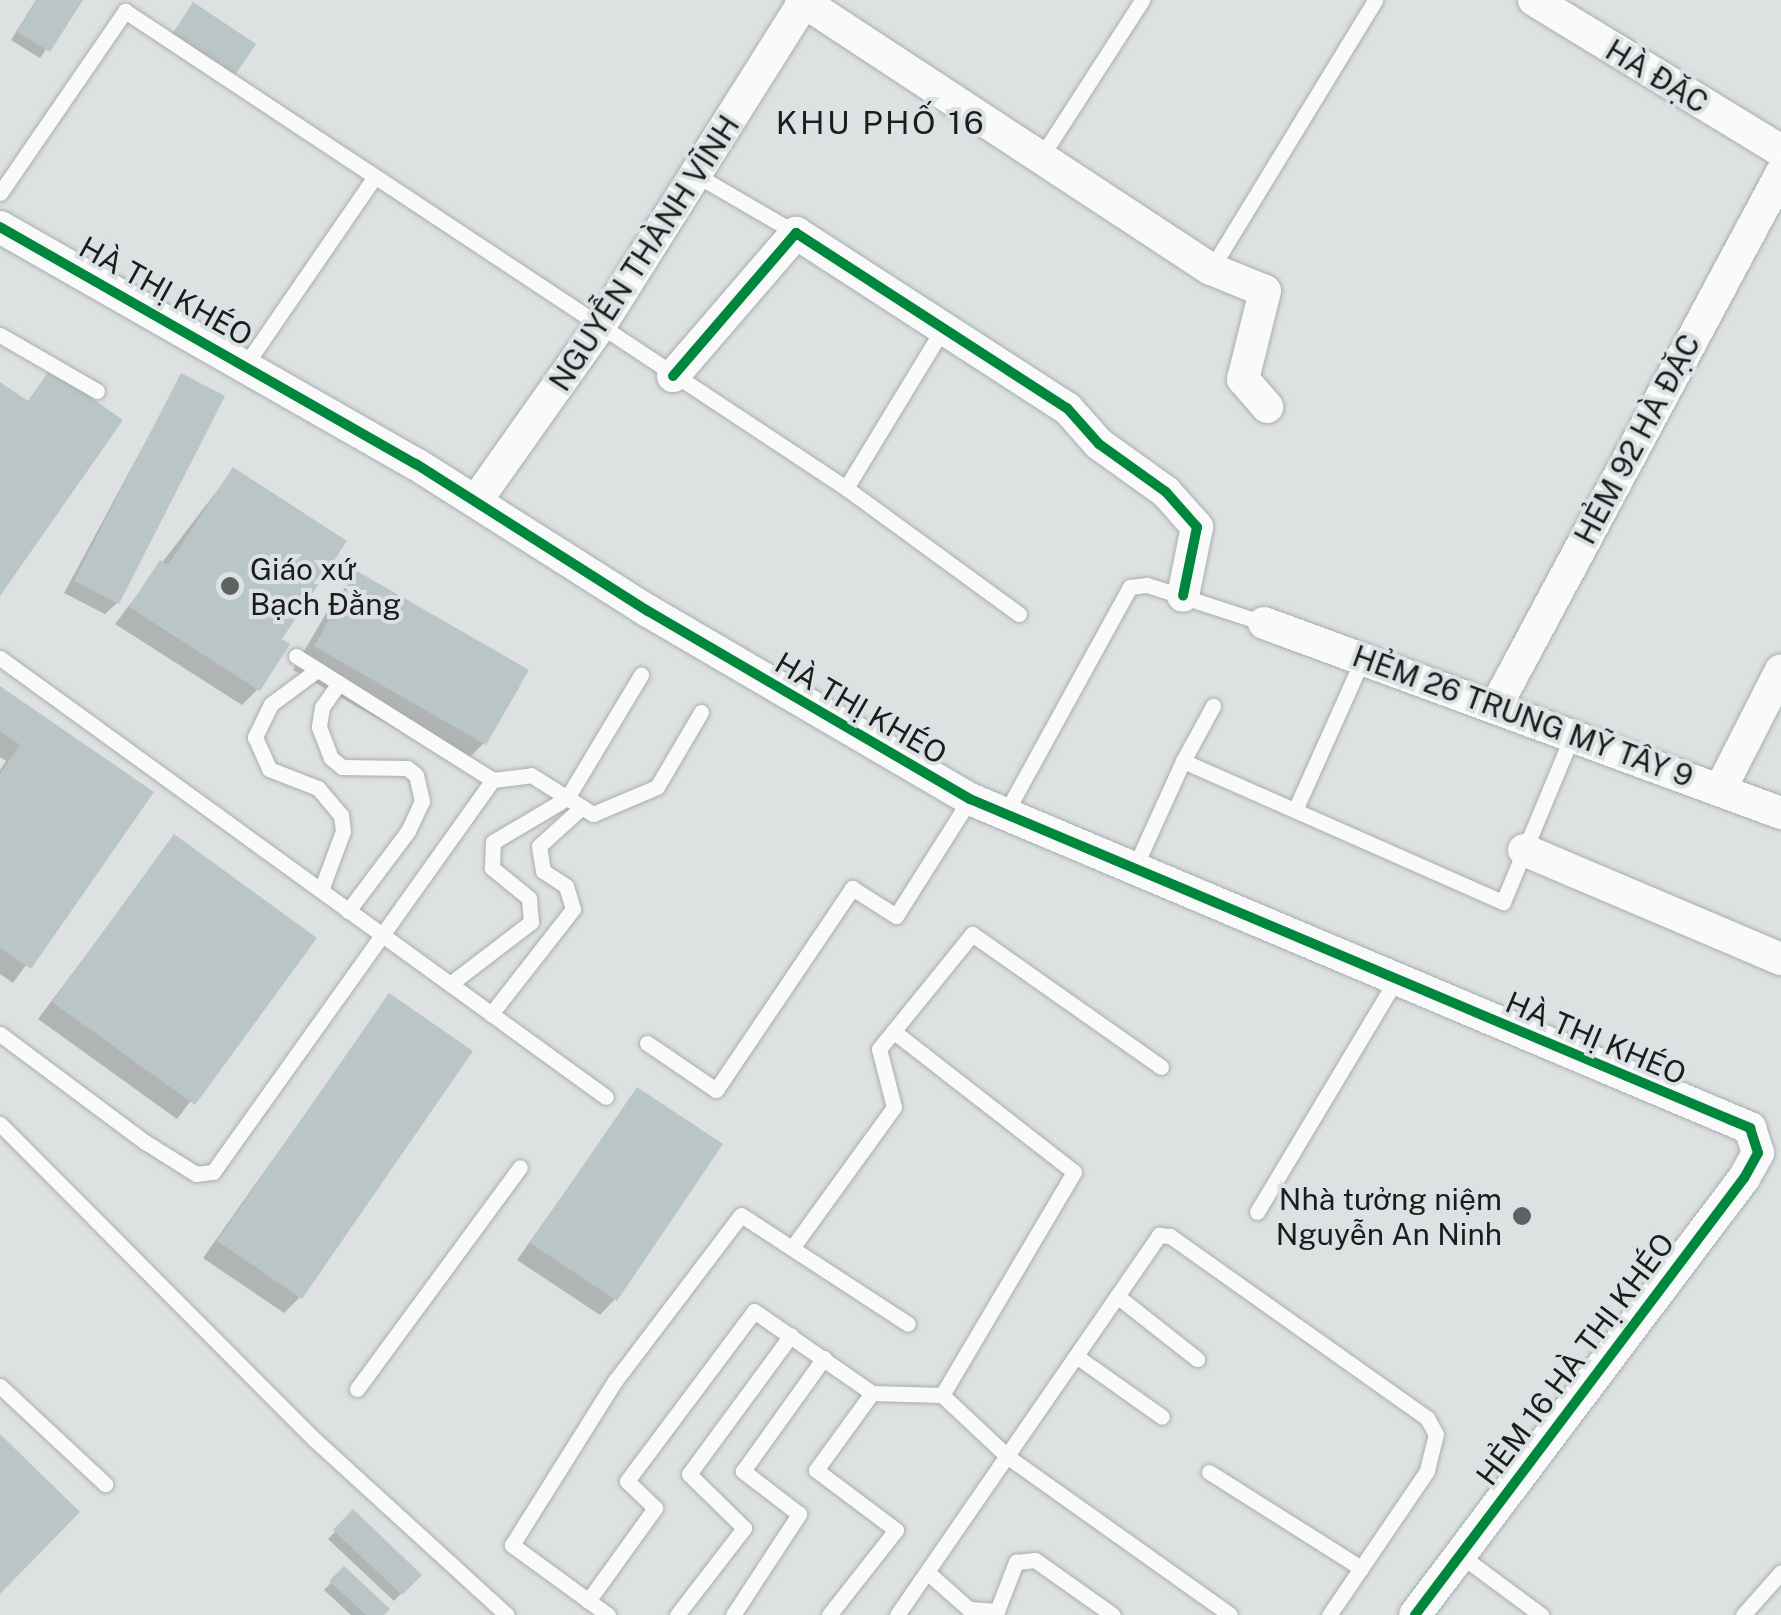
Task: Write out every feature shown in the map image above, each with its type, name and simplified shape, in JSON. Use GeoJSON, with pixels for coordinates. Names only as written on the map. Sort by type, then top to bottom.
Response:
{"type":"FeatureCollection","features":[{"type":"Feature","properties":{"kind":"street","name":"HÀ ĐẶC"},"geometry":{"type":"LineString","coordinates":[[1534,0],[1781,151]]}},
{"type":"Feature","properties":{"kind":"street"},"geometry":{"type":"LineString","coordinates":[[803,1],[1211,269],[1265,291],[1242,378],[1267,407]]}},
{"type":"Feature","properties":{"kind":"street","name":"NGUYỄN THÀNH VĨNH"},"geometry":{"type":"LineString","coordinates":[[476,502],[698,176],[803,1]]}},
{"type":"Feature","properties":{"kind":"street","name":"HẺM 92 HÀ ĐẶC"},"geometry":{"type":"LineString","coordinates":[[1496,706],[1781,174]]}},
{"type":"Feature","properties":{"kind":"street","name":"HÀ THỊ KHÉO"},"geometry":{"type":"LineString","coordinates":[[0,227],[246,364],[970,799],[1750,1128]]}},
{"type":"Feature","properties":{"kind":"street"},"geometry":{"type":"LineString","coordinates":[[673,376],[796,233],[945,324],[1068,408],[1099,444],[1177,503],[1198,527],[1183,596]]}},
{"type":"Feature","properties":{"kind":"street","name":"HẺM 26 TRUNG MỸ TÂY 9"},"geometry":{"type":"LineString","coordinates":[[1264,623],[1781,813]]}},
{"type":"Feature","properties":{"kind":"street"},"geometry":{"type":"LineString","coordinates":[[1721,788],[1780,674]]}},
{"type":"Feature","properties":{"kind":"street"},"geometry":{"type":"LineString","coordinates":[[1524,850],[1781,959]]}},
{"type":"Feature","properties":{"kind":"street","name":"HẺM 16 HÀ THỊ KHÉO"},"geometry":{"type":"LineString","coordinates":[[1414,1615],[1744,1178],[1758,1154],[1750,1128]]}},
{"type":"Feature","properties":{"kind":"lane"},"geometry":{"type":"LineString","coordinates":[[1040,158],[1142,0]]}},
{"type":"Feature","properties":{"kind":"lane"},"geometry":{"type":"LineString","coordinates":[[1211,269],[1375,0]]}},
{"type":"Feature","properties":{"kind":"lane"},"geometry":{"type":"LineString","coordinates":[[0,192],[125,11],[598,328],[846,488],[1018,614]]}},
{"type":"Feature","properties":{"kind":"lane"},"geometry":{"type":"LineString","coordinates":[[698,176],[796,233]]}},
{"type":"Feature","properties":{"kind":"lane"},"geometry":{"type":"LineString","coordinates":[[246,364],[373,178]]}},
{"type":"Feature","properties":{"kind":"lane"},"geometry":{"type":"LineString","coordinates":[[846,488],[945,324]]}},
{"type":"Feature","properties":{"kind":"lane"},"geometry":{"type":"LineString","coordinates":[[0,335],[98,390]]}},
{"type":"Feature","properties":{"kind":"lane"},"geometry":{"type":"LineString","coordinates":[[1005,814],[1130,587],[1147,584],[1264,623]]}},
{"type":"Feature","properties":{"kind":"lane"},"geometry":{"type":"LineString","coordinates":[[296,656],[493,780],[531,775],[593,814],[656,787],[701,712]]}},
{"type":"Feature","properties":{"kind":"lane"},"geometry":{"type":"LineString","coordinates":[[0,658],[606,1098]]}},
{"type":"Feature","properties":{"kind":"lane"},"geometry":{"type":"LineString","coordinates":[[1296,808],[1364,658]]}},
{"type":"Feature","properties":{"kind":"lane"},"geometry":{"type":"LineString","coordinates":[[316,670],[271,704],[255,737],[269,769],[318,788],[341,815],[343,831],[321,890]]}},
{"type":"Feature","properties":{"kind":"lane"},"geometry":{"type":"LineString","coordinates":[[450,984],[531,922],[529,898],[492,868],[493,842],[567,798],[641,675]]}},
{"type":"Feature","properties":{"kind":"lane"},"geometry":{"type":"LineString","coordinates":[[339,684],[322,707],[319,727],[330,758],[342,766],[407,768],[416,775],[422,801],[408,831],[348,910]]}},
{"type":"Feature","properties":{"kind":"lane"},"geometry":{"type":"LineString","coordinates":[[1134,869],[1212,706]]}},
{"type":"Feature","properties":{"kind":"lane"},"geometry":{"type":"LineString","coordinates":[[1184,760],[1502,902],[1574,734]]}},
{"type":"Feature","properties":{"kind":"lane"},"geometry":{"type":"LineString","coordinates":[[0,1034],[145,1142],[196,1174],[213,1172],[385,937],[493,780]]}},
{"type":"Feature","properties":{"kind":"lane"},"geometry":{"type":"LineString","coordinates":[[648,1042],[716,1090],[852,888],[896,916],[970,799]]}},
{"type":"Feature","properties":{"kind":"lane"},"geometry":{"type":"LineString","coordinates":[[491,1014],[573,909],[566,886],[543,871],[539,846],[582,807]]}},
{"type":"Feature","properties":{"kind":"lane"},"geometry":{"type":"LineString","coordinates":[[792,1248],[894,1107],[879,1048],[972,934],[1162,1067]]}},
{"type":"Feature","properties":{"kind":"lane"},"geometry":{"type":"LineString","coordinates":[[1256,1212],[1394,981]]}},
{"type":"Feature","properties":{"kind":"lane"},"geometry":{"type":"LineString","coordinates":[[894,1031],[1074,1172],[942,1395]]}},
{"type":"Feature","properties":{"kind":"lane"},"geometry":{"type":"LineString","coordinates":[[0,1124],[314,1439],[506,1615]]}},
{"type":"Feature","properties":{"kind":"lane"},"geometry":{"type":"LineString","coordinates":[[357,1389],[520,1166]]}},
{"type":"Feature","properties":{"kind":"lane"},"geometry":{"type":"LineString","coordinates":[[608,1615],[512,1545],[615,1380],[742,1215],[908,1324]]}},
{"type":"Feature","properties":{"kind":"lane"},"geometry":{"type":"LineString","coordinates":[[897,1615],[1159,1235],[1170,1236],[1427,1418],[1436,1434],[1427,1471],[1329,1615]]}},
{"type":"Feature","properties":{"kind":"lane"},"geometry":{"type":"LineString","coordinates":[[1117,1296],[1198,1360]]}},
{"type":"Feature","properties":{"kind":"lane"},"geometry":{"type":"LineString","coordinates":[[588,1601],[656,1508],[627,1481],[754,1311],[872,1392],[942,1395],[1008,1457],[1230,1615]]}},
{"type":"Feature","properties":{"kind":"lane"},"geometry":{"type":"LineString","coordinates":[[677,1615],[744,1528],[689,1474],[792,1335]]}},
{"type":"Feature","properties":{"kind":"lane"},"geometry":{"type":"LineString","coordinates":[[1076,1356],[1162,1417]]}},
{"type":"Feature","properties":{"kind":"lane"},"geometry":{"type":"LineString","coordinates":[[733,1615],[799,1514],[743,1471],[824,1358]]}},
{"type":"Feature","properties":{"kind":"lane"},"geometry":{"type":"LineString","coordinates":[[0,1386],[106,1484]]}},
{"type":"Feature","properties":{"kind":"lane"},"geometry":{"type":"LineString","coordinates":[[829,1615],[896,1530],[816,1470],[872,1392]]}},
{"type":"Feature","properties":{"kind":"lane"},"geometry":{"type":"LineString","coordinates":[[1209,1472],[1361,1568]]}},
{"type":"Feature","properties":{"kind":"lane"},"geometry":{"type":"LineString","coordinates":[[1458,1554],[1541,1615]]}},
{"type":"Feature","properties":{"kind":"lane"},"geometry":{"type":"LineString","coordinates":[[927,1572],[969,1610],[997,1611],[1016,1562],[1035,1560],[1114,1615]]}},
{"type":"Feature","properties":{"kind":"lane"},"geometry":{"type":"LineString","coordinates":[[1743,1615],[1781,1572]]}},
{"type":"Feature","properties":{"kind":"building"},"geometry":{"type":"Polygon","coordinates":[[[37,0],[83,0],[50,52],[17,32],[37,0]]]}},
{"type":"Feature","properties":{"kind":"building"},"geometry":{"type":"Polygon","coordinates":[[[193,2],[256,44],[235,75],[172,34],[193,2]]]}},
{"type":"Feature","properties":{"kind":"building"},"geometry":{"type":"Polygon","coordinates":[[[50,369],[123,420],[0,596],[0,382],[28,401],[50,369]]]}},
{"type":"Feature","properties":{"kind":"building"},"geometry":{"type":"Polygon","coordinates":[[[181,373],[225,396],[119,604],[74,581],[181,373]]]}},
{"type":"Feature","properties":{"kind":"building","name":"Giáo xứ Bạch Đằng"},"geometry":{"type":"Polygon","coordinates":[[[233,467],[347,541],[282,639],[290,644],[260,691],[129,607],[160,560],[168,565],[233,467]]]}},
{"type":"Feature","properties":{"kind":"building"},"geometry":{"type":"Polygon","coordinates":[[[357,571],[529,670],[486,745],[314,646],[357,571]]]}},
{"type":"Feature","properties":{"kind":"building"},"geometry":{"type":"Polygon","coordinates":[[[0,686],[154,792],[31,969],[0,948],[0,774],[20,745],[0,731],[0,686]]]}},
{"type":"Feature","properties":{"kind":"building"},"geometry":{"type":"Polygon","coordinates":[[[174,834],[317,938],[195,1105],[52,1002],[174,834]]]}},
{"type":"Feature","properties":{"kind":"building"},"geometry":{"type":"Polygon","coordinates":[[[389,993],[473,1051],[302,1299],[217,1241],[389,993]]]}},
{"type":"Feature","properties":{"kind":"building"},"geometry":{"type":"Polygon","coordinates":[[[637,1087],[723,1144],[617,1301],[530,1243],[637,1087]]]}},
{"type":"Feature","properties":{"kind":"building"},"geometry":{"type":"Polygon","coordinates":[[[0,1434],[80,1512],[0,1594],[0,1434]]]}},
{"type":"Feature","properties":{"kind":"building"},"geometry":{"type":"Polygon","coordinates":[[[353,1509],[422,1575],[402,1595],[333,1530],[353,1509]]]}},
{"type":"Feature","properties":{"kind":"building"},"geometry":{"type":"Polygon","coordinates":[[[344,1566],[390,1609],[384,1615],[366,1615],[329,1581],[344,1566]]]}},
{"type":"Feature","properties":{"kind":"cycle path"},"geometry":{"type":"LineString","coordinates":[[0,227],[416,464],[648,611],[970,799],[1750,1128],[1758,1153],[1744,1178],[1415,1615]]}},
{"type":"Feature","properties":{"kind":"cycle path"},"geometry":{"type":"LineString","coordinates":[[673,376],[796,233],[1067,408],[1099,444],[1166,492],[1197,527],[1183,596]]}},
{"type":"Feature","properties":{"kind":"place","name":"Giáo xứ Bạch Đằng"},"geometry":{"type":"Point","coordinates":[230,586]}},
{"type":"Feature","properties":{"kind":"place","name":"Nhà tưởng niệm Nguyễn An Ninh"},"geometry":{"type":"Point","coordinates":[1522,1216]}},
{"type":"Feature","properties":{"kind":"district","name":"KHU PHỐ 16"},"geometry":{"type":"Point","coordinates":[881,123]}}]}
